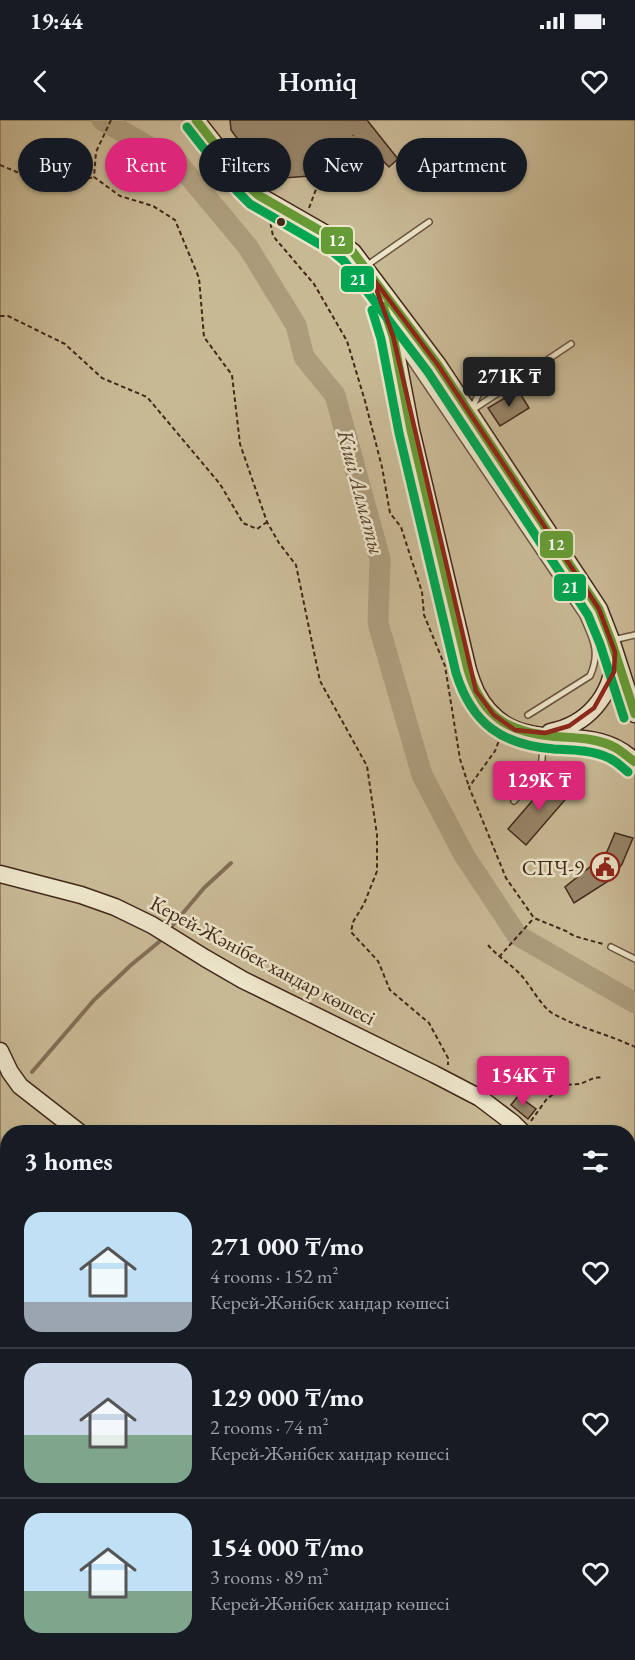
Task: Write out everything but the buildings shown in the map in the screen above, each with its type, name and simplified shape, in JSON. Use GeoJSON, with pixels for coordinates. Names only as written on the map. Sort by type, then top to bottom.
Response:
{"type":"FeatureCollection","features":[{"type":"Feature","properties":{"kind":"main road"},"geometry":{"type":"LineString","coordinates":[[196,120],[246,184],[258,195],[340,242],[353,252],[438,365],[598,609],[613,646],[635,714]]}},
{"type":"Feature","properties":{"kind":"main road"},"geometry":{"type":"LineString","coordinates":[[369,272],[393,336],[411,430],[468,670],[476,691],[494,715],[515,730],[544,737],[598,741],[616,748],[630,764]]}},
{"type":"Feature","properties":{"kind":"main road"},"geometry":{"type":"LineString","coordinates":[[526,733],[558,730],[583,718],[603,697],[611,682],[614,672],[613,646]]}},
{"type":"Feature","properties":{"kind":"main road","name":"Керей-Жәнібек хандар көшесі"},"geometry":{"type":"LineString","coordinates":[[0,874],[81,895],[115,907],[152,925],[253,985],[480,1098],[517,1125]]}},
{"type":"Feature","properties":{"kind":"main road"},"geometry":{"type":"LineString","coordinates":[[0,1051],[20,1086],[70,1125]]}},
{"type":"Feature","properties":{"kind":"lane"},"geometry":{"type":"LineString","coordinates":[[369,272],[429,222]]}},
{"type":"Feature","properties":{"kind":"lane"},"geometry":{"type":"LineString","coordinates":[[393,336],[583,616],[597,654],[595,667],[590,676],[528,716]]}},
{"type":"Feature","properties":{"kind":"lane"},"geometry":{"type":"LineString","coordinates":[[470,412],[571,344]]}},
{"type":"Feature","properties":{"kind":"lane"},"geometry":{"type":"LineString","coordinates":[[470,412],[481,389]]}},
{"type":"Feature","properties":{"kind":"lane"},"geometry":{"type":"LineString","coordinates":[[613,646],[635,635]]}},
{"type":"Feature","properties":{"kind":"lane"},"geometry":{"type":"LineString","coordinates":[[514,801],[542,770],[544,737]]}},
{"type":"Feature","properties":{"kind":"lane"},"geometry":{"type":"LineString","coordinates":[[611,947],[635,959]]}},
{"type":"Feature","properties":{"kind":"path"},"geometry":{"type":"LineString","coordinates":[[94,177],[96,152],[111,120]]}},
{"type":"Feature","properties":{"kind":"path"},"geometry":{"type":"LineString","coordinates":[[304,206],[308,209],[329,162],[356,139],[353,135]]}},
{"type":"Feature","properties":{"kind":"path"},"geometry":{"type":"LineString","coordinates":[[0,165],[24,175],[47,189],[72,189],[81,180],[94,177],[120,196],[153,206],[175,220],[199,278],[204,337],[232,375],[240,444],[267,522],[296,565],[320,681],[367,766],[377,835],[377,871],[364,904],[353,922],[351,932],[378,961],[390,990],[429,1023],[448,1058],[448,1071]]}},
{"type":"Feature","properties":{"kind":"path"},"geometry":{"type":"LineString","coordinates":[[269,214],[273,236],[314,284],[347,340],[382,467],[390,513],[401,527],[422,592],[424,615],[445,666],[460,759],[506,878],[534,918],[574,936],[611,947]]}},
{"type":"Feature","properties":{"kind":"path"},"geometry":{"type":"LineString","coordinates":[[0,316],[8,316],[65,344],[102,378],[147,397],[220,484],[243,523],[257,530],[267,522]]}},
{"type":"Feature","properties":{"kind":"path"},"geometry":{"type":"LineString","coordinates":[[469,787],[495,751],[505,724]]}},
{"type":"Feature","properties":{"kind":"path"},"geometry":{"type":"LineString","coordinates":[[499,957],[534,918]]}},
{"type":"Feature","properties":{"kind":"path"},"geometry":{"type":"LineString","coordinates":[[488,945],[519,974],[550,1012],[635,1047]]}},
{"type":"Feature","properties":{"kind":"path"},"geometry":{"type":"LineString","coordinates":[[528,1125],[546,1100],[564,1085],[580,1084],[602,1077]]}},
{"type":"Feature","properties":{"kind":"highlighted area"},"geometry":{"type":"Polygon","coordinates":[[[372,277],[438,365],[599,609],[615,652],[614,672],[594,708],[569,726],[545,733],[515,730],[494,715],[476,691],[393,336],[372,277]]]}},
{"type":"Feature","properties":{"kind":"shaded area"},"geometry":{"type":"Polygon","coordinates":[[[0,120],[635,120],[635,1125],[0,1125],[0,120]]]}},
{"type":"Feature","properties":{"kind":"waterway","name":"Кіші Алматы"},"geometry":{"type":"LineString","coordinates":[[102,120],[178,163],[248,247],[296,325],[304,357],[335,395],[380,559],[378,623],[422,775],[464,855],[517,935],[635,1003]]}},
{"type":"Feature","properties":{"kind":"waterway"},"geometry":{"type":"LineString","coordinates":[[172,926],[204,888],[231,863]]}},
{"type":"Feature","properties":{"kind":"waterway"},"geometry":{"type":"LineString","coordinates":[[32,1072],[94,1000],[159,942]]}},
{"type":"Feature","properties":{"kind":"transit line","name":"12"},"geometry":{"type":"LineString","coordinates":[[196,120],[246,184],[258,195],[340,242],[353,252],[438,365],[599,609],[635,714]]}},
{"type":"Feature","properties":{"kind":"transit line","name":"21"},"geometry":{"type":"LineString","coordinates":[[187,127],[237,191],[250,204],[333,252],[344,261],[428,372],[588,615],[624,718]]}},
{"type":"Feature","properties":{"kind":"transit line","name":"12"},"geometry":{"type":"LineString","coordinates":[[383,306],[393,336],[411,430],[474,687],[491,712],[514,728],[544,735],[597,741],[616,748],[635,762]]}},
{"type":"Feature","properties":{"kind":"transit line","name":"21"},"geometry":{"type":"LineString","coordinates":[[372,310],[381,339],[399,433],[456,673],[471,706],[480,718],[504,737],[536,747],[596,753],[612,759],[628,772]]}},
{"type":"Feature","properties":{"kind":"place","name":"СПЧ-9"},"geometry":{"type":"Point","coordinates":[605,867]}}]}
